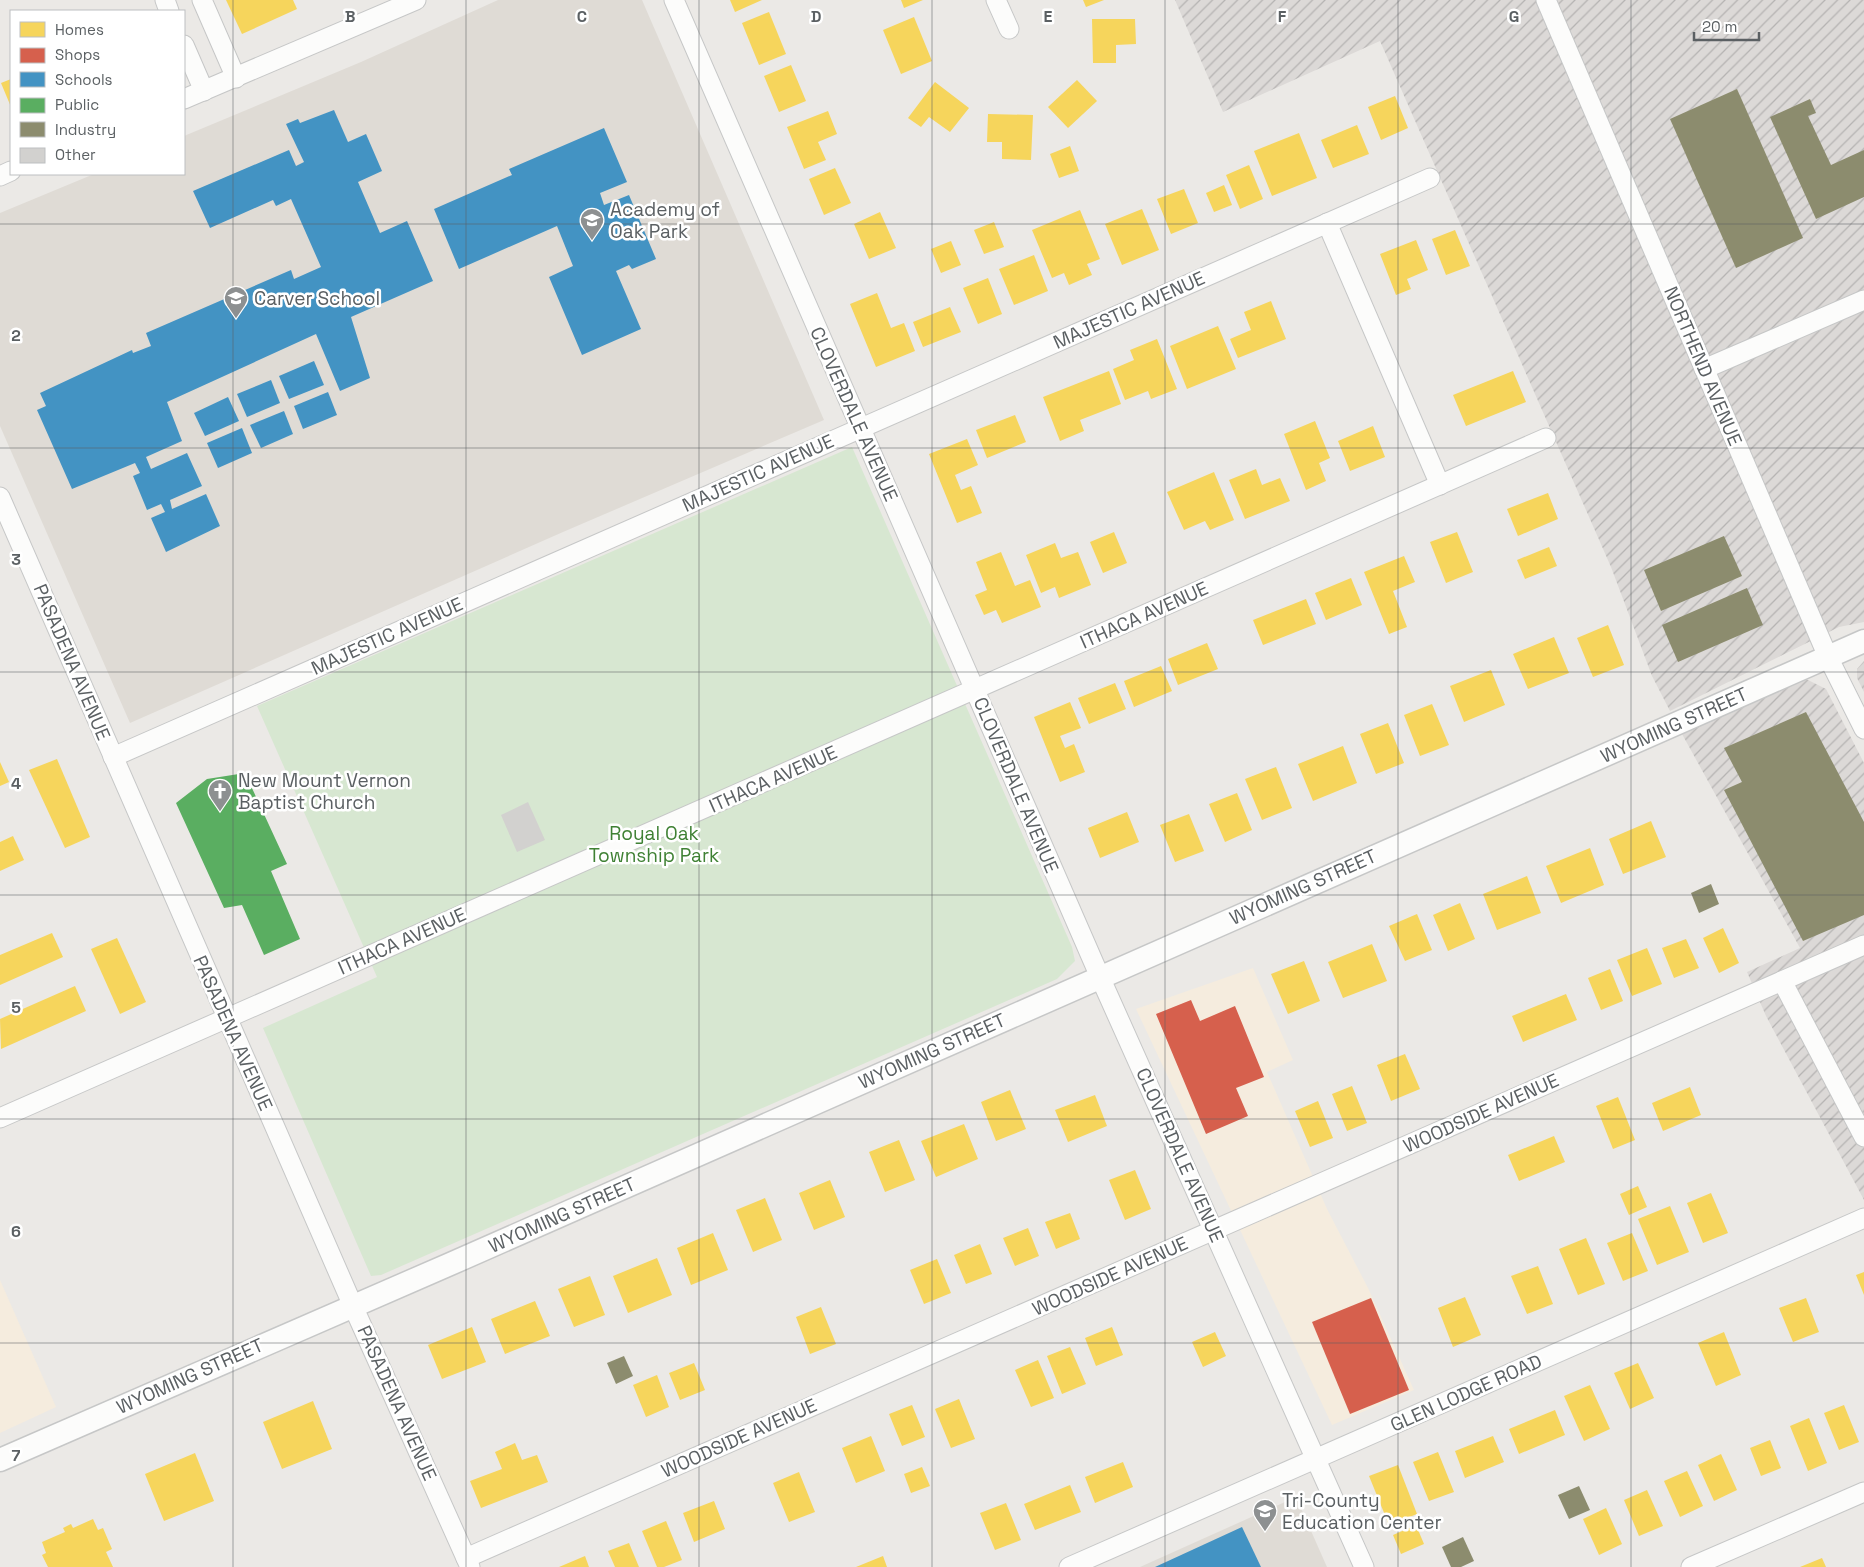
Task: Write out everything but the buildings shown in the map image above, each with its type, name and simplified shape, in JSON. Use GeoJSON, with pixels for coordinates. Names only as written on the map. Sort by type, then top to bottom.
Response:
{"type":"FeatureCollection","features":[{"type":"Feature","properties":{"kind":"street"},"geometry":{"type":"LineString","coordinates":[[202,0],[236,78]]}},
{"type":"Feature","properties":{"kind":"street"},"geometry":{"type":"LineString","coordinates":[[185,99],[416,0]]}},
{"type":"Feature","properties":{"kind":"street","name":"CLOVERDALE AVENUE"},"geometry":{"type":"LineString","coordinates":[[674,0],[1100,977],[1364,1567]]}},
{"type":"Feature","properties":{"kind":"street"},"geometry":{"type":"LineString","coordinates":[[996,0],[1009,29]]}},
{"type":"Feature","properties":{"kind":"street","name":"NORTHEND AVENUE"},"geometry":{"type":"LineString","coordinates":[[1546,0],[1828,657],[1864,729]]}},
{"type":"Feature","properties":{"kind":"street"},"geometry":{"type":"LineString","coordinates":[[185,47],[204,91]]}},
{"type":"Feature","properties":{"kind":"street","name":"MAJESTIC AVENUE"},"geometry":{"type":"LineString","coordinates":[[113,757],[1430,178]]}},
{"type":"Feature","properties":{"kind":"street"},"geometry":{"type":"LineString","coordinates":[[1327,223],[1440,485]]}},
{"type":"Feature","properties":{"kind":"street"},"geometry":{"type":"LineString","coordinates":[[1704,369],[1864,300]]}},
{"type":"Feature","properties":{"kind":"street","name":"ITHACA AVENUE"},"geometry":{"type":"LineString","coordinates":[[0,1118],[1546,438]]}},
{"type":"Feature","properties":{"kind":"street","name":"PASADENA AVENUE"},"geometry":{"type":"LineString","coordinates":[[0,497],[352,1306],[468,1562]]}},
{"type":"Feature","properties":{"kind":"street","name":"WYOMING STREET"},"geometry":{"type":"LineString","coordinates":[[0,1460],[448,1265],[1864,641]]}},
{"type":"Feature","properties":{"kind":"street","name":"WOODSIDE AVENUE"},"geometry":{"type":"LineString","coordinates":[[468,1562],[1214,1230],[1864,945]]}},
{"type":"Feature","properties":{"kind":"street"},"geometry":{"type":"LineString","coordinates":[[1782,981],[1864,1137]]}},
{"type":"Feature","properties":{"kind":"street","name":"GLEN LODGE ROAD"},"geometry":{"type":"LineString","coordinates":[[1069,1567],[1864,1218]]}},
{"type":"Feature","properties":{"kind":"street"},"geometry":{"type":"LineString","coordinates":[[1691,1567],[1864,1492]]}},
{"type":"Feature","properties":{"kind":"shaded area","name":"Carver School"},"geometry":{"type":"Polygon","coordinates":[[[498,0],[642,0],[824,420],[563,532],[130,723],[0,426],[0,213],[92,175],[185,175],[185,136],[361,62],[498,0]]]}},
{"type":"Feature","properties":{"kind":"shaded area"},"geometry":{"type":"Polygon","coordinates":[[[1175,0],[1864,0],[1864,622],[1839,627],[1670,711],[1652,676],[1611,567],[1380,41],[1223,112],[1175,0]]]}},
{"type":"Feature","properties":{"kind":"shaded area"},"geometry":{"type":"Polygon","coordinates":[[[1864,661],[1864,692],[1857,678],[1857,669],[1864,661]]]}},
{"type":"Feature","properties":{"kind":"shaded area"},"geometry":{"type":"Polygon","coordinates":[[[1806,679],[1826,689],[1864,763],[1864,1200],[1766,1016],[1747,972],[1800,948],[1682,734],[1806,679]]]}},
{"type":"Feature","properties":{"kind":"shaded area"},"geometry":{"type":"Polygon","coordinates":[[[1253,968],[1293,1060],[1267,1072],[1327,1209],[1368,1288],[1414,1390],[1332,1425],[1136,1009],[1253,968]]]}},
{"type":"Feature","properties":{"kind":"shaded area"},"geometry":{"type":"Polygon","coordinates":[[[0,1280],[56,1407],[0,1433],[0,1280]]]}},
{"type":"Feature","properties":{"kind":"shaded area","name":"Tri-County Education Center"},"geometry":{"type":"Polygon","coordinates":[[[1296,1497],[1327,1567],[1140,1567],[1296,1497]]]}},
{"type":"Feature","properties":{"kind":"green space","name":"Royal Oak Township Park"},"geometry":{"type":"Polygon","coordinates":[[[852,447],[1072,947],[1075,961],[1057,979],[381,1275],[371,1276],[263,1028],[377,977],[257,706],[852,447]]]}},
{"type":"Feature","properties":{"kind":"place","name":"Academy of Oak Park"},"geometry":{"type":"Point","coordinates":[592,241]}},
{"type":"Feature","properties":{"kind":"place","name":"Carver School"},"geometry":{"type":"Point","coordinates":[236,319]}},
{"type":"Feature","properties":{"kind":"place","name":"New Mount Vernon Baptist Church"},"geometry":{"type":"Point","coordinates":[220,812]}},
{"type":"Feature","properties":{"kind":"place","name":"Tri-County Education Center"},"geometry":{"type":"Point","coordinates":[1265,1532]}}]}
